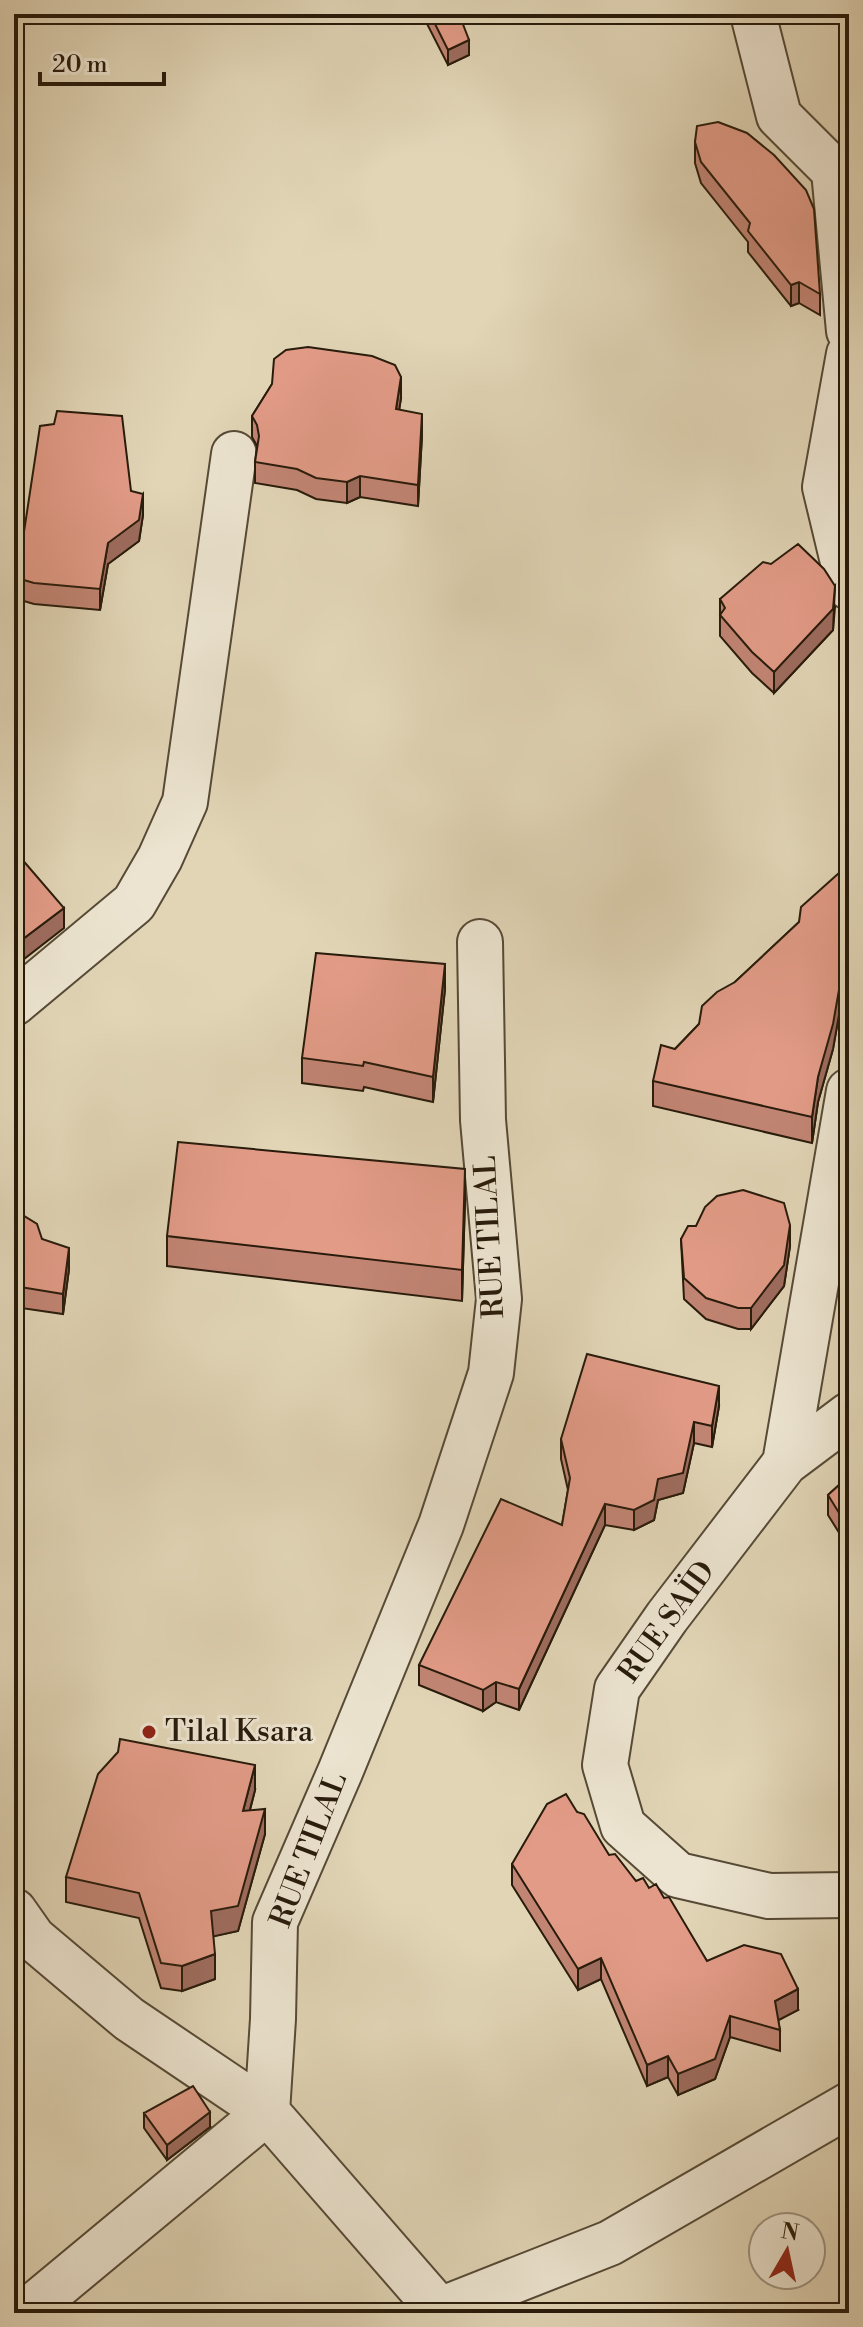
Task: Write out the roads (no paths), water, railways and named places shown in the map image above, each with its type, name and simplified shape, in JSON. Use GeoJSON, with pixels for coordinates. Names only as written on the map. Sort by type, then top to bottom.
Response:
{"type":"FeatureCollection","features":[{"type":"Feature","properties":{"kind":"street"},"geometry":{"type":"LineString","coordinates":[[753,14],[779,116],[842,171],[849,331]]}},
{"type":"Feature","properties":{"kind":"street"},"geometry":{"type":"LineString","coordinates":[[849,354],[825,487],[849,587]]}},
{"type":"Feature","properties":{"kind":"street"},"geometry":{"type":"LineString","coordinates":[[14,1003],[134,903],[160,858],[185,802],[234,454]]}},
{"type":"Feature","properties":{"kind":"street","name":"RUE TILAL"},"geometry":{"type":"LineString","coordinates":[[267,2112],[275,1922],[441,1525],[491,1373],[499,1299],[483,1120],[480,942]]}},
{"type":"Feature","properties":{"kind":"street"},"geometry":{"type":"LineString","coordinates":[[785,1463],[849,1091]]}},
{"type":"Feature","properties":{"kind":"street","name":"RUE SAÏD"},"geometry":{"type":"LineString","coordinates":[[849,1415],[785,1463],[667,1617],[617,1689],[605,1765],[623,1826],[678,1875],[769,1896],[849,1895]]}},
{"type":"Feature","properties":{"kind":"street"},"geometry":{"type":"LineString","coordinates":[[14,1911],[33,1938],[129,2019],[267,2112],[441,2312],[610,2243],[849,2105]]}},
{"type":"Feature","properties":{"kind":"street"},"geometry":{"type":"LineString","coordinates":[[25,2313],[267,2112]]}},
{"type":"Feature","properties":{"kind":"place","name":"Tilal Ksara"},"geometry":{"type":"Point","coordinates":[149,1732]}}]}
